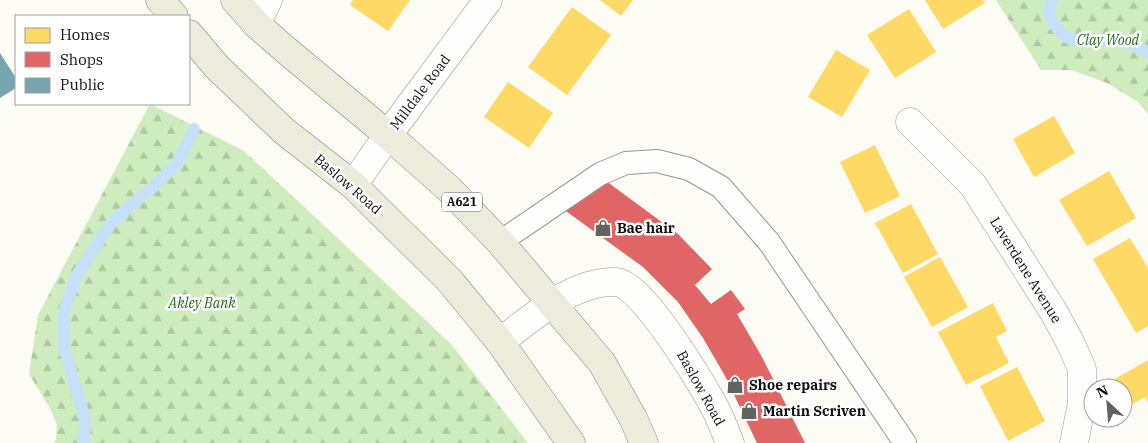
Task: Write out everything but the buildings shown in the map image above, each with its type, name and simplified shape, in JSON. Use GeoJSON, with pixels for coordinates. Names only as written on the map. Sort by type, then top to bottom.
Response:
{"type":"FeatureCollection","features":[{"type":"Feature","properties":{"kind":"main road"},"geometry":{"type":"LineString","coordinates":[[160,0],[173,15]]}},
{"type":"Feature","properties":{"kind":"main road","name":"A621"},"geometry":{"type":"LineString","coordinates":[[235,0],[262,12],[287,51],[448,188],[500,242],[602,363],[633,418],[644,443]]}},
{"type":"Feature","properties":{"kind":"main road","name":"Baslow Road"},"geometry":{"type":"LineString","coordinates":[[190,35],[217,67],[284,131],[353,185],[450,281],[500,342],[571,443]]}},
{"type":"Feature","properties":{"kind":"street","name":"Milldale Road"},"geometry":{"type":"LineString","coordinates":[[353,185],[488,0]]}},
{"type":"Feature","properties":{"kind":"street","name":"Laverdene Avenue"},"geometry":{"type":"LineString","coordinates":[[910,122],[973,185],[1055,314],[1071,344],[1082,369],[1082,403],[1074,443]]}},
{"type":"Feature","properties":{"kind":"street","name":"Baslow Road"},"geometry":{"type":"LineString","coordinates":[[500,342],[551,303],[574,291],[618,282],[638,294],[680,350],[716,409],[730,443]]}},
{"type":"Feature","properties":{"kind":"lane"},"geometry":{"type":"LineString","coordinates":[[500,242],[600,174],[626,163],[657,161],[689,169],[720,187],[769,242],[905,443]]}},
{"type":"Feature","properties":{"kind":"green space","name":"Clay Wood"},"geometry":{"type":"Polygon","coordinates":[[[996,0],[1148,0],[1148,114],[1138,102],[1107,83],[1071,70],[1041,70],[996,0]]]}},
{"type":"Feature","properties":{"kind":"green space","name":"Akley Bank"},"geometry":{"type":"Polygon","coordinates":[[[149,105],[152,105],[244,151],[451,344],[528,443],[54,443],[57,425],[51,410],[29,374],[38,315],[149,105]]]}},
{"type":"Feature","properties":{"kind":"waterway"},"geometry":{"type":"LineString","coordinates":[[1053,0],[1050,8],[1050,17],[1059,31],[1066,37],[1082,41],[1123,42],[1134,45],[1148,53]]}},
{"type":"Feature","properties":{"kind":"waterway"},"geometry":{"type":"LineString","coordinates":[[84,443],[85,419],[63,344],[64,311],[77,275],[111,223],[176,165],[194,129]]}},
{"type":"Feature","properties":{"kind":"place","name":"Bae hair"},"geometry":{"type":"Point","coordinates":[603,228]}},
{"type":"Feature","properties":{"kind":"place","name":"Shoe repairs"},"geometry":{"type":"Point","coordinates":[735,385]}},
{"type":"Feature","properties":{"kind":"place","name":"Martin Scriven"},"geometry":{"type":"Point","coordinates":[749,411]}}]}
